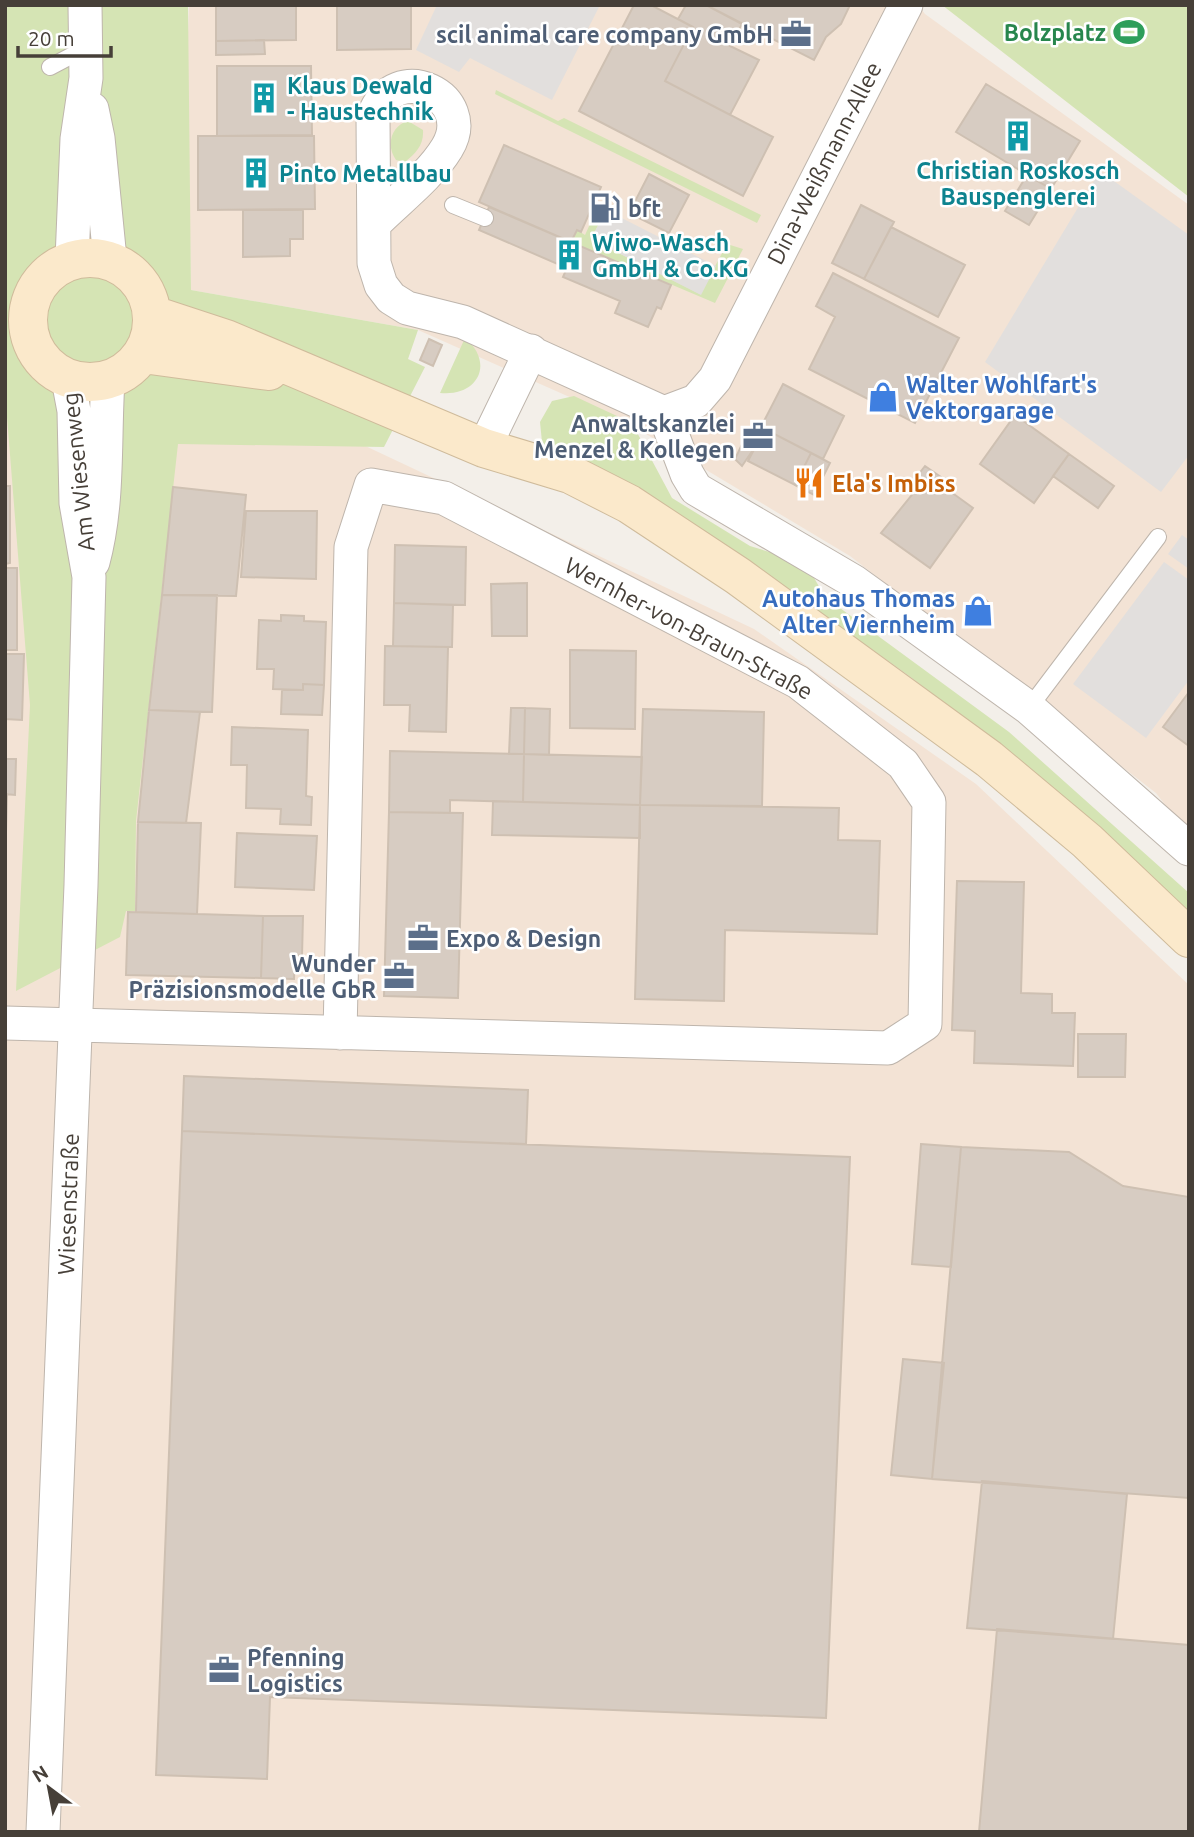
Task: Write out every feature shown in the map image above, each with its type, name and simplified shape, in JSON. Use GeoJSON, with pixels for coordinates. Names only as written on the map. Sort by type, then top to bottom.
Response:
{"type":"FeatureCollection","features":[{"type":"Feature","properties":{"kind":"main road"},"geometry":{"type":"LineString","coordinates":[[93,257],[110,259],[129,270],[141,282],[153,314],[152,335],[143,354],[122,374],[95,383],[68,379],[40,358],[17,321],[29,307],[20,288],[72,260],[93,257]]}},
{"type":"Feature","properties":{"kind":"main road"},"geometry":{"type":"LineString","coordinates":[[153,314],[226,339],[484,448],[570,474],[629,504],[738,576],[789,616],[894,687],[989,759],[1087,841],[1189,938]]}},
{"type":"Feature","properties":{"kind":"main road"},"geometry":{"type":"LineString","coordinates":[[143,354],[309,376]]}},
{"type":"Feature","properties":{"kind":"street"},"geometry":{"type":"LineString","coordinates":[[72,260],[77,139],[86,63],[85,5]]}},
{"type":"Feature","properties":{"kind":"street","name":"Dina-Weißmann-Allee"},"geometry":{"type":"LineString","coordinates":[[664,413],[696,401],[715,379],[906,5]]}},
{"type":"Feature","properties":{"kind":"street"},"geometry":{"type":"LineString","coordinates":[[86,63],[98,138],[110,259]]}},
{"type":"Feature","properties":{"kind":"street"},"geometry":{"type":"LineString","coordinates":[[375,223],[374,263],[381,285],[391,298],[407,308],[463,321],[664,413],[687,474],[696,489],[853,581],[1029,708],[1189,849]]}},
{"type":"Feature","properties":{"kind":"street"},"geometry":{"type":"LineString","coordinates":[[484,448],[531,351]]}},
{"type":"Feature","properties":{"kind":"street","name":"Am Wiesenweg"},"geometry":{"type":"LineString","coordinates":[[68,379],[74,411],[76,503],[89,577]]}},
{"type":"Feature","properties":{"kind":"street","name":"Am Wiesenweg"},"geometry":{"type":"LineString","coordinates":[[89,577],[101,533],[106,484],[108,380]]}},
{"type":"Feature","properties":{"kind":"street","name":"Wernher-von-Braun-Straße"},"geometry":{"type":"LineString","coordinates":[[5,1023],[340,1033],[888,1048],[925,1024],[929,802],[903,764],[798,682],[444,498],[371,485],[351,547],[340,1033]]}},
{"type":"Feature","properties":{"kind":"street","name":"Wiesenstraße"},"geometry":{"type":"LineString","coordinates":[[43,1832],[75,1025],[89,577]]}},
{"type":"Feature","properties":{"kind":"lane"},"geometry":{"type":"LineString","coordinates":[[50,66],[86,63]]}},
{"type":"Feature","properties":{"kind":"lane"},"geometry":{"type":"LineString","coordinates":[[453,205],[485,218]]}},
{"type":"Feature","properties":{"kind":"lane"},"geometry":{"type":"LineString","coordinates":[[1029,708],[1157,537]]}},
{"type":"Feature","properties":{"kind":"shaded area"},"geometry":{"type":"Polygon","coordinates":[[[189,5],[918,5],[925,14],[1189,205],[1189,836],[1156,793],[850,556],[626,422],[418,330],[191,290],[187,61],[189,5]]]}},
{"type":"Feature","properties":{"kind":"shaded area"},"geometry":{"type":"Polygon","coordinates":[[[437,5],[599,7],[552,100],[470,58],[459,72],[416,50],[437,5]]]}},
{"type":"Feature","properties":{"kind":"shaded area"},"geometry":{"type":"Polygon","coordinates":[[[1100,171],[1189,235],[1189,455],[1161,492],[985,362],[1100,171]]]}},
{"type":"Feature","properties":{"kind":"shaded area"},"geometry":{"type":"Polygon","coordinates":[[[606,210],[716,266],[701,295],[591,239],[606,210]]]}},
{"type":"Feature","properties":{"kind":"shaded area"},"geometry":{"type":"Polygon","coordinates":[[[5,336],[359,443],[754,629],[976,784],[1189,985],[1189,1832],[5,1832],[5,336]]]}},
{"type":"Feature","properties":{"kind":"shaded area"},"geometry":{"type":"Polygon","coordinates":[[[1182,535],[1189,540],[1189,569],[1168,554],[1182,535]]]}},
{"type":"Feature","properties":{"kind":"shaded area"},"geometry":{"type":"Polygon","coordinates":[[[1164,562],[1189,580],[1189,680],[1146,738],[1073,684],[1164,562]]]}},
{"type":"Feature","properties":{"kind":"green space"},"geometry":{"type":"Polygon","coordinates":[[[5,5],[188,5],[191,290],[418,330],[408,359],[425,367],[384,447],[178,444],[136,821],[135,911],[126,911],[120,937],[16,991],[30,705],[5,392],[5,5]]]}},
{"type":"Feature","properties":{"kind":"green space"},"geometry":{"type":"Polygon","coordinates":[[[942,5],[1189,5],[1189,197],[942,5]]]}},
{"type":"Feature","properties":{"kind":"green space"},"geometry":{"type":"Polygon","coordinates":[[[496,90],[558,121],[564,118],[761,215],[757,223],[495,94],[496,90]]]}},
{"type":"Feature","properties":{"kind":"green space"},"geometry":{"type":"Polygon","coordinates":[[[408,121],[423,130],[423,135],[418,148],[405,162],[396,160],[391,142],[394,131],[408,121]]]}},
{"type":"Feature","properties":{"kind":"green space"},"geometry":{"type":"Polygon","coordinates":[[[595,213],[603,216],[591,239],[700,294],[727,244],[743,249],[715,303],[571,242],[577,230],[585,235],[595,213]]]}},
{"type":"Feature","properties":{"kind":"green space"},"geometry":{"type":"Polygon","coordinates":[[[465,338],[479,358],[478,376],[473,384],[464,390],[440,393],[465,338]]]}},
{"type":"Feature","properties":{"kind":"green space"},"geometry":{"type":"Polygon","coordinates":[[[574,396],[632,423],[672,498],[750,546],[779,555],[813,576],[825,597],[1009,732],[1189,893],[1189,912],[1001,745],[905,673],[812,607],[553,453],[542,442],[540,422],[552,401],[574,396]]]}},
{"type":"Feature","properties":{"kind":"building"},"geometry":{"type":"Polygon","coordinates":[[[216,5],[296,5],[296,40],[216,41],[216,5]]]}},
{"type":"Feature","properties":{"kind":"building"},"geometry":{"type":"Polygon","coordinates":[[[337,5],[411,5],[411,49],[337,50],[337,5]]]}},
{"type":"Feature","properties":{"kind":"building"},"geometry":{"type":"Polygon","coordinates":[[[634,5],[651,5],[693,27],[665,81],[773,137],[743,196],[579,111],[634,5]]]}},
{"type":"Feature","properties":{"kind":"building"},"geometry":{"type":"Polygon","coordinates":[[[686,5],[706,5],[742,24],[730,46],[759,60],[730,115],[665,81],[693,27],[678,19],[686,5]]]}},
{"type":"Feature","properties":{"kind":"building","name":"scil animal care company GmbH"},"geometry":{"type":"Polygon","coordinates":[[[706,5],[850,5],[841,24],[826,37],[814,60],[706,5]]]}},
{"type":"Feature","properties":{"kind":"building"},"geometry":{"type":"Polygon","coordinates":[[[264,40],[265,54],[216,55],[216,41],[264,40]]]}},
{"type":"Feature","properties":{"kind":"building","name":"Klaus Dewald - Haustechnik"},"geometry":{"type":"Polygon","coordinates":[[[217,66],[311,66],[312,135],[217,136],[217,66]]]}},
{"type":"Feature","properties":{"kind":"building","name":"Christian Roskosch Bauspenglerei"},"geometry":{"type":"Polygon","coordinates":[[[986,84],[1080,141],[1051,189],[956,132],[986,84]]]}},
{"type":"Feature","properties":{"kind":"building","name":"Pinto Metallbau"},"geometry":{"type":"Polygon","coordinates":[[[198,136],[314,136],[315,209],[198,210],[198,136]]]}},
{"type":"Feature","properties":{"kind":"building"},"geometry":{"type":"Polygon","coordinates":[[[504,145],[601,187],[581,232],[577,230],[571,242],[479,202],[504,145]]]}},
{"type":"Feature","properties":{"kind":"building"},"geometry":{"type":"Polygon","coordinates":[[[649,174],[689,195],[669,233],[629,213],[649,174]]]}},
{"type":"Feature","properties":{"kind":"building"},"geometry":{"type":"Polygon","coordinates":[[[1027,175],[1051,189],[1029,225],[1005,211],[1027,175]]]}},
{"type":"Feature","properties":{"kind":"building"},"geometry":{"type":"Polygon","coordinates":[[[861,205],[894,222],[864,279],[832,263],[861,205]]]}},
{"type":"Feature","properties":{"kind":"building","name":"Wiwo-Wasch GmbH & Co.KG"},"geometry":{"type":"Polygon","coordinates":[[[489,207],[671,285],[661,309],[657,307],[648,327],[615,313],[620,301],[563,277],[567,268],[479,230],[489,207]]]}},
{"type":"Feature","properties":{"kind":"building"},"geometry":{"type":"Polygon","coordinates":[[[243,210],[303,210],[303,239],[290,239],[290,256],[243,257],[243,210]]]}},
{"type":"Feature","properties":{"kind":"building"},"geometry":{"type":"Polygon","coordinates":[[[891,227],[965,265],[938,317],[864,279],[891,227]]]}},
{"type":"Feature","properties":{"kind":"building"},"geometry":{"type":"Polygon","coordinates":[[[833,273],[959,338],[915,423],[809,369],[835,317],[816,306],[833,273]]]}},
{"type":"Feature","properties":{"kind":"building"},"geometry":{"type":"Polygon","coordinates":[[[429,339],[442,345],[433,366],[420,360],[429,339]]]}},
{"type":"Feature","properties":{"kind":"building"},"geometry":{"type":"Polygon","coordinates":[[[783,384],[844,416],[823,459],[761,427],[783,384]]]}},
{"type":"Feature","properties":{"kind":"building"},"geometry":{"type":"Polygon","coordinates":[[[1015,415],[1069,454],[1034,503],[980,464],[1015,415]]]}},
{"type":"Feature","properties":{"kind":"building"},"geometry":{"type":"Polygon","coordinates":[[[755,424],[811,453],[795,485],[748,461],[757,444],[747,439],[755,424]]]}},
{"type":"Feature","properties":{"kind":"building"},"geometry":{"type":"Polygon","coordinates":[[[745,438],[757,444],[742,466],[735,459],[745,438]]]}},
{"type":"Feature","properties":{"kind":"building"},"geometry":{"type":"Polygon","coordinates":[[[811,453],[830,463],[814,495],[795,485],[811,453]]]}},
{"type":"Feature","properties":{"kind":"building"},"geometry":{"type":"Polygon","coordinates":[[[1069,454],[1114,486],[1098,508],[1053,476],[1069,454]]]}},
{"type":"Feature","properties":{"kind":"building"},"geometry":{"type":"Polygon","coordinates":[[[925,466],[954,486],[951,492],[973,508],[930,568],[881,533],[920,485],[914,480],[925,466]]]}},
{"type":"Feature","properties":{"kind":"building"},"geometry":{"type":"Polygon","coordinates":[[[5,486],[10,486],[10,563],[5,564],[5,486]]]}},
{"type":"Feature","properties":{"kind":"building"},"geometry":{"type":"Polygon","coordinates":[[[173,487],[246,495],[236,596],[162,595],[173,487]]]}},
{"type":"Feature","properties":{"kind":"building"},"geometry":{"type":"Polygon","coordinates":[[[246,511],[317,511],[316,579],[241,577],[246,511]]]}},
{"type":"Feature","properties":{"kind":"building"},"geometry":{"type":"Polygon","coordinates":[[[395,545],[466,547],[465,605],[394,603],[395,545]]]}},
{"type":"Feature","properties":{"kind":"building"},"geometry":{"type":"Polygon","coordinates":[[[5,568],[17,568],[17,650],[5,650],[5,568]]]}},
{"type":"Feature","properties":{"kind":"building"},"geometry":{"type":"Polygon","coordinates":[[[527,583],[527,636],[492,636],[491,584],[527,583]]]}},
{"type":"Feature","properties":{"kind":"building"},"geometry":{"type":"Polygon","coordinates":[[[162,595],[217,595],[212,712],[149,710],[162,595]]]}},
{"type":"Feature","properties":{"kind":"building","name":"Autohaus Thomas Alter Viernheim"},"geometry":{"type":"Polygon","coordinates":[[[982,597],[989,603],[974,624],[966,618],[982,597]]]}},
{"type":"Feature","properties":{"kind":"building"},"geometry":{"type":"Polygon","coordinates":[[[394,603],[453,605],[452,647],[393,646],[394,603]]]}},
{"type":"Feature","properties":{"kind":"building"},"geometry":{"type":"Polygon","coordinates":[[[281,615],[304,616],[304,621],[326,622],[324,685],[303,684],[303,690],[273,689],[274,669],[257,669],[259,620],[281,621],[281,615]]]}},
{"type":"Feature","properties":{"kind":"building"},"geometry":{"type":"Polygon","coordinates":[[[385,646],[448,647],[446,732],[409,731],[410,705],[384,705],[385,646]]]}},
{"type":"Feature","properties":{"kind":"building"},"geometry":{"type":"Polygon","coordinates":[[[570,650],[636,651],[635,729],[570,728],[570,650]]]}},
{"type":"Feature","properties":{"kind":"building"},"geometry":{"type":"Polygon","coordinates":[[[5,654],[24,654],[22,720],[5,719],[5,654]]]}},
{"type":"Feature","properties":{"kind":"building"},"geometry":{"type":"Polygon","coordinates":[[[303,684],[324,685],[322,715],[281,714],[282,690],[303,690],[303,684]]]}},
{"type":"Feature","properties":{"kind":"building"},"geometry":{"type":"Polygon","coordinates":[[[1189,692],[1189,746],[1163,727],[1189,692]]]}},
{"type":"Feature","properties":{"kind":"building"},"geometry":{"type":"Polygon","coordinates":[[[511,708],[525,708],[524,754],[509,754],[511,708]]]}},
{"type":"Feature","properties":{"kind":"building"},"geometry":{"type":"Polygon","coordinates":[[[525,708],[550,709],[549,755],[524,754],[525,708]]]}},
{"type":"Feature","properties":{"kind":"building"},"geometry":{"type":"Polygon","coordinates":[[[643,709],[764,712],[762,806],[640,805],[643,709]]]}},
{"type":"Feature","properties":{"kind":"building"},"geometry":{"type":"Polygon","coordinates":[[[149,710],[200,712],[186,823],[138,822],[149,710]]]}},
{"type":"Feature","properties":{"kind":"building"},"geometry":{"type":"Polygon","coordinates":[[[232,727],[308,730],[306,796],[312,797],[311,825],[280,824],[281,809],[246,808],[247,765],[231,765],[232,727]]]}},
{"type":"Feature","properties":{"kind":"building"},"geometry":{"type":"Polygon","coordinates":[[[390,751],[524,754],[523,802],[450,800],[450,813],[389,812],[390,751]]]}},
{"type":"Feature","properties":{"kind":"building"},"geometry":{"type":"Polygon","coordinates":[[[524,754],[642,757],[640,805],[523,802],[524,754]]]}},
{"type":"Feature","properties":{"kind":"building"},"geometry":{"type":"Polygon","coordinates":[[[5,759],[16,759],[15,795],[5,794],[5,759]]]}},
{"type":"Feature","properties":{"kind":"building"},"geometry":{"type":"Polygon","coordinates":[[[5,794],[7,794],[5,870],[5,794]]]}},
{"type":"Feature","properties":{"kind":"building"},"geometry":{"type":"Polygon","coordinates":[[[493,801],[640,805],[640,838],[492,835],[493,801]]]}},
{"type":"Feature","properties":{"kind":"building"},"geometry":{"type":"Polygon","coordinates":[[[640,805],[839,808],[838,840],[880,841],[877,934],[725,930],[724,1001],[635,999],[640,805]]]}},
{"type":"Feature","properties":{"kind":"building"},"geometry":{"type":"Polygon","coordinates":[[[389,812],[463,813],[458,998],[384,996],[389,812]]]}},
{"type":"Feature","properties":{"kind":"building"},"geometry":{"type":"Polygon","coordinates":[[[138,822],[201,823],[197,914],[136,912],[138,822]]]}},
{"type":"Feature","properties":{"kind":"building"},"geometry":{"type":"Polygon","coordinates":[[[237,833],[317,836],[314,890],[235,887],[237,833]]]}},
{"type":"Feature","properties":{"kind":"building"},"geometry":{"type":"Polygon","coordinates":[[[957,881],[1024,882],[1021,993],[1052,994],[1052,1013],[1075,1013],[1073,1066],[974,1063],[975,1031],[952,1030],[957,881]]]}},
{"type":"Feature","properties":{"kind":"building"},"geometry":{"type":"Polygon","coordinates":[[[128,912],[263,916],[261,978],[126,975],[128,912]]]}},
{"type":"Feature","properties":{"kind":"building"},"geometry":{"type":"Polygon","coordinates":[[[263,916],[303,916],[302,956],[295,955],[294,979],[261,978],[263,916]]]}},
{"type":"Feature","properties":{"kind":"building"},"geometry":{"type":"Polygon","coordinates":[[[1078,1034],[1126,1034],[1125,1077],[1078,1077],[1078,1034]]]}},
{"type":"Feature","properties":{"kind":"building"},"geometry":{"type":"Polygon","coordinates":[[[184,1076],[528,1090],[526,1144],[182,1131],[184,1076]]]}},
{"type":"Feature","properties":{"kind":"building"},"geometry":{"type":"Polygon","coordinates":[[[182,1131],[850,1157],[826,1718],[270,1697],[267,1779],[156,1775],[182,1131]]]}},
{"type":"Feature","properties":{"kind":"building"},"geometry":{"type":"Polygon","coordinates":[[[921,1144],[961,1147],[951,1267],[912,1264],[921,1144]]]}},
{"type":"Feature","properties":{"kind":"building"},"geometry":{"type":"Polygon","coordinates":[[[961,1147],[1069,1152],[1123,1186],[1189,1197],[1189,1498],[932,1479],[961,1147]]]}},
{"type":"Feature","properties":{"kind":"building"},"geometry":{"type":"Polygon","coordinates":[[[903,1359],[944,1363],[932,1479],[891,1475],[903,1359]]]}},
{"type":"Feature","properties":{"kind":"building"},"geometry":{"type":"Polygon","coordinates":[[[982,1481],[1127,1494],[1113,1639],[967,1628],[982,1481]]]}},
{"type":"Feature","properties":{"kind":"building"},"geometry":{"type":"Polygon","coordinates":[[[997,1629],[1189,1645],[1189,1832],[979,1832],[997,1629]]]}},
{"type":"Feature","properties":{"kind":"place","name":"Bolzplatz"},"geometry":{"type":"Point","coordinates":[1129,32]}},
{"type":"Feature","properties":{"kind":"place","name":"scil animal care company GmbH"},"geometry":{"type":"Point","coordinates":[796,34]}},
{"type":"Feature","properties":{"kind":"place","name":"Klaus Dewald - Haustechnik"},"geometry":{"type":"Point","coordinates":[264,98]}},
{"type":"Feature","properties":{"kind":"place","name":"Christian Roskosch Bauspenglerei"},"geometry":{"type":"Point","coordinates":[1018,136]}},
{"type":"Feature","properties":{"kind":"place","name":"Pinto Metallbau"},"geometry":{"type":"Point","coordinates":[256,173]}},
{"type":"Feature","properties":{"kind":"place","name":"bft"},"geometry":{"type":"Point","coordinates":[605,208]}},
{"type":"Feature","properties":{"kind":"place","name":"Wiwo-Wasch GmbH & Co.KG"},"geometry":{"type":"Point","coordinates":[569,255]}},
{"type":"Feature","properties":{"kind":"place","name":"Walter Wohlfart's Vektorgarage"},"geometry":{"type":"Point","coordinates":[883,397]}},
{"type":"Feature","properties":{"kind":"place","name":"Anwaltskanzlei Menzel & Kollegen"},"geometry":{"type":"Point","coordinates":[758,436]}},
{"type":"Feature","properties":{"kind":"place","name":"Ela's Imbiss"},"geometry":{"type":"Point","coordinates":[809,483]}},
{"type":"Feature","properties":{"kind":"place","name":"Autohaus Thomas Alter Viernheim"},"geometry":{"type":"Point","coordinates":[978,611]}},
{"type":"Feature","properties":{"kind":"place","name":"Expo & Design"},"geometry":{"type":"Point","coordinates":[423,938]}},
{"type":"Feature","properties":{"kind":"place","name":"Wunder Präzisionsmodelle GbR"},"geometry":{"type":"Point","coordinates":[399,976]}},
{"type":"Feature","properties":{"kind":"place","name":"Pfenning Logistics"},"geometry":{"type":"Point","coordinates":[224,1670]}}]}
